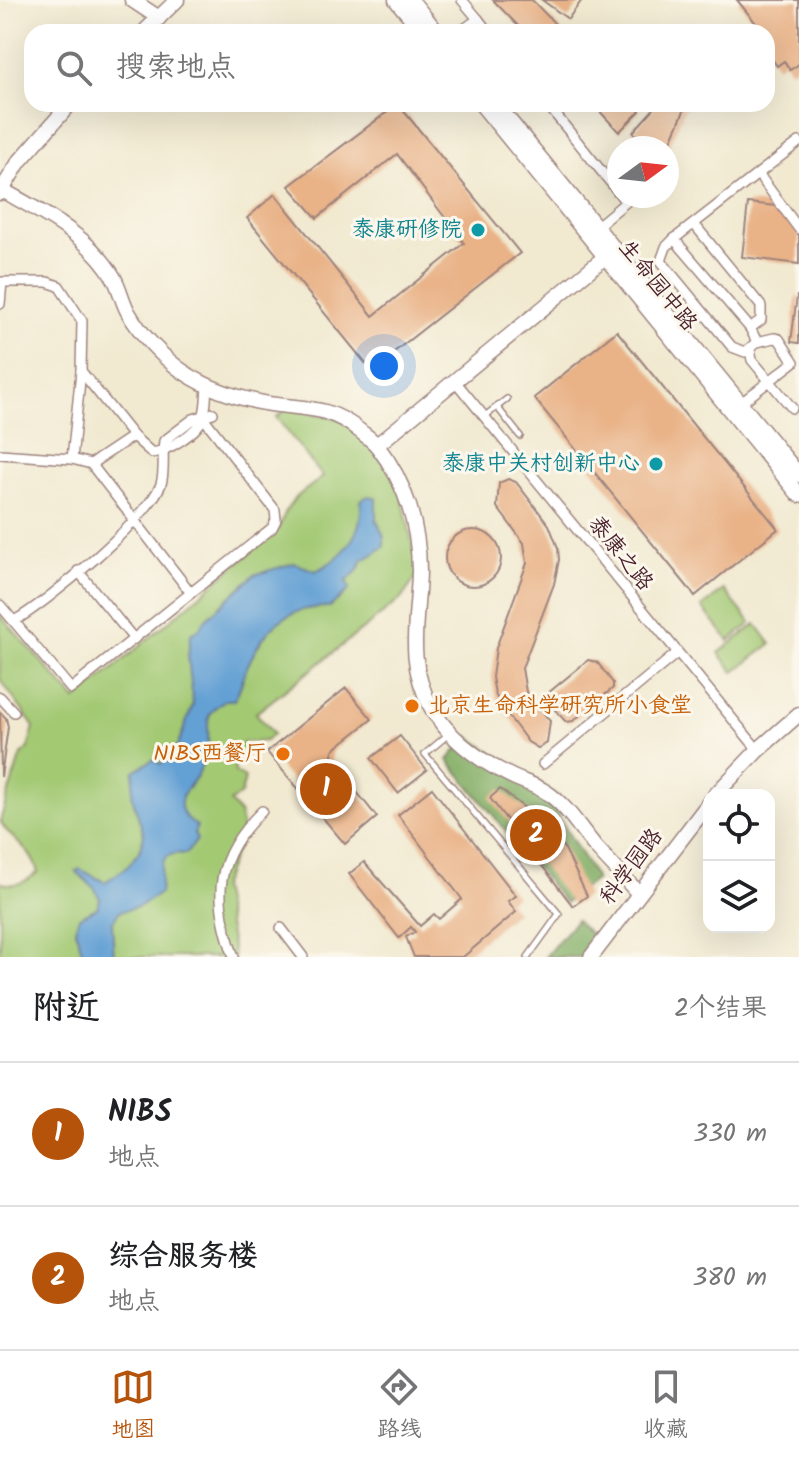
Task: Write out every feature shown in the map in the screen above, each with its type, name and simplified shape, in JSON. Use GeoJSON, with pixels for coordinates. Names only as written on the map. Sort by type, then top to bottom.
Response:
{"type":"FeatureCollection","features":[{"type":"Feature","properties":{"kind":"street"},"geometry":{"type":"LineString","coordinates":[[132,0],[159,18]]}},
{"type":"Feature","properties":{"kind":"street"},"geometry":{"type":"LineString","coordinates":[[153,24],[177,0]]}},
{"type":"Feature","properties":{"kind":"street"},"geometry":{"type":"LineString","coordinates":[[396,0],[416,24]]}},
{"type":"Feature","properties":{"kind":"street"},"geometry":{"type":"LineString","coordinates":[[411,0],[430,24]]}},
{"type":"Feature","properties":{"kind":"street"},"geometry":{"type":"LineString","coordinates":[[462,0],[482,24]]}},
{"type":"Feature","properties":{"kind":"street"},"geometry":{"type":"LineString","coordinates":[[471,24],[478,19]]}},
{"type":"Feature","properties":{"kind":"street"},"geometry":{"type":"LineString","coordinates":[[63,112],[19,162],[1,192],[43,213],[85,241],[114,278],[128,311],[152,345],[186,374],[221,391],[264,403],[329,411],[347,420],[377,445],[398,479],[411,510],[418,543],[419,573],[413,642],[419,677],[432,709],[467,750],[506,774],[544,790],[570,812],[639,894]]}},
{"type":"Feature","properties":{"kind":"street","name":"生命园中路"},"geometry":{"type":"LineString","coordinates":[[487,112],[799,495]]}},
{"type":"Feature","properties":{"kind":"street","name":"生命园中路"},"geometry":{"type":"LineString","coordinates":[[503,112],[799,475]]}},
{"type":"Feature","properties":{"kind":"street"},"geometry":{"type":"LineString","coordinates":[[553,112],[607,179]]}},
{"type":"Feature","properties":{"kind":"street"},"geometry":{"type":"LineString","coordinates":[[741,403],[794,362],[779,339],[753,346],[745,352],[732,347],[661,261],[666,247],[674,239],[799,142]]}},
{"type":"Feature","properties":{"kind":"street"},"geometry":{"type":"LineString","coordinates":[[759,175],[799,229]]}},
{"type":"Feature","properties":{"kind":"street"},"geometry":{"type":"LineString","coordinates":[[596,227],[619,208]]}},
{"type":"Feature","properties":{"kind":"street"},"geometry":{"type":"LineString","coordinates":[[694,224],[761,306],[761,320],[750,328]]}},
{"type":"Feature","properties":{"kind":"street"},"geometry":{"type":"LineString","coordinates":[[674,239],[750,328],[752,360],[792,408]]}},
{"type":"Feature","properties":{"kind":"street"},"geometry":{"type":"LineString","coordinates":[[377,445],[605,257]]}},
{"type":"Feature","properties":{"kind":"street"},"geometry":{"type":"LineString","coordinates":[[0,304],[2,282],[47,282],[59,286],[82,321],[81,371],[72,459]]}},
{"type":"Feature","properties":{"kind":"street"},"geometry":{"type":"LineString","coordinates":[[81,371],[133,436],[152,453],[162,452]]}},
{"type":"Feature","properties":{"kind":"street","name":"泰康之路"},"geometry":{"type":"LineString","coordinates":[[455,381],[758,750]]}},
{"type":"Feature","properties":{"kind":"street"},"geometry":{"type":"LineString","coordinates":[[0,605],[71,689],[272,528],[276,520],[275,510],[208,415],[207,384]]}},
{"type":"Feature","properties":{"kind":"street"},"geometry":{"type":"LineString","coordinates":[[14,621],[110,545],[134,521],[161,483],[164,441],[193,419],[208,415]]}},
{"type":"Feature","properties":{"kind":"street"},"geometry":{"type":"LineString","coordinates":[[91,464],[133,436]]}},
{"type":"Feature","properties":{"kind":"street"},"geometry":{"type":"LineString","coordinates":[[0,454],[72,459],[91,464],[191,593]]}},
{"type":"Feature","properties":{"kind":"street"},"geometry":{"type":"LineString","coordinates":[[78,571],[134,639]]}},
{"type":"Feature","properties":{"kind":"street"},"geometry":{"type":"LineString","coordinates":[[543,764],[677,653]]}},
{"type":"Feature","properties":{"kind":"street"},"geometry":{"type":"LineString","coordinates":[[0,697],[14,712]]}},
{"type":"Feature","properties":{"kind":"street"},"geometry":{"type":"LineString","coordinates":[[721,789],[799,714]]}},
{"type":"Feature","properties":{"kind":"street"},"geometry":{"type":"LineString","coordinates":[[234,957],[222,923],[221,887],[228,856],[248,825],[262,811]]}},
{"type":"Feature","properties":{"kind":"street","name":"科学园路"},"geometry":{"type":"LineString","coordinates":[[591,957],[703,811]]}},
{"type":"Feature","properties":{"kind":"street"},"geometry":{"type":"LineString","coordinates":[[281,928],[303,957]]}},
{"type":"Feature","properties":{"kind":"lane"},"geometry":{"type":"LineString","coordinates":[[485,416],[507,399]]}},
{"type":"Feature","properties":{"kind":"lane"},"geometry":{"type":"LineString","coordinates":[[497,407],[520,436]]}},
{"type":"Feature","properties":{"kind":"lane"},"geometry":{"type":"LineString","coordinates":[[452,732],[425,754],[559,914],[528,957]]}},
{"type":"Feature","properties":{"kind":"green space"},"geometry":{"type":"Polygon","coordinates":[[[288,409],[347,420],[398,479],[419,573],[401,599],[256,713],[273,734],[266,741],[243,742],[245,756],[234,760],[235,772],[245,778],[241,794],[230,802],[240,814],[243,832],[221,887],[234,957],[0,957],[0,882],[20,883],[38,872],[30,855],[0,821],[20,757],[28,748],[34,727],[0,679],[0,615],[76,700],[279,528],[291,503],[323,477],[276,417],[288,409]]]}},
{"type":"Feature","properties":{"kind":"green space"},"geometry":{"type":"Polygon","coordinates":[[[724,590],[751,623],[729,641],[702,607],[724,590]]]}},
{"type":"Feature","properties":{"kind":"green space"},"geometry":{"type":"Polygon","coordinates":[[[756,624],[771,644],[734,672],[719,653],[756,624]]]}},
{"type":"Feature","properties":{"kind":"green space"},"geometry":{"type":"Polygon","coordinates":[[[468,736],[567,802],[558,816],[596,879],[565,903],[448,760],[468,736]]]}},
{"type":"Feature","properties":{"kind":"green space"},"geometry":{"type":"Polygon","coordinates":[[[576,920],[597,940],[584,957],[545,957],[576,920]]]}},
{"type":"Feature","properties":{"kind":"water"},"geometry":{"type":"Polygon","coordinates":[[[368,496],[376,498],[376,519],[384,537],[384,547],[362,561],[346,582],[350,589],[330,607],[301,610],[290,615],[279,621],[262,640],[234,700],[225,700],[212,711],[204,760],[182,797],[183,813],[197,826],[194,833],[197,840],[186,854],[176,854],[164,860],[160,893],[140,906],[119,912],[112,923],[114,957],[84,957],[75,929],[79,917],[97,908],[100,899],[95,889],[76,871],[80,869],[105,882],[127,867],[139,852],[144,835],[132,797],[134,771],[154,759],[160,764],[174,754],[193,705],[188,655],[191,634],[254,575],[294,563],[316,571],[336,558],[356,533],[361,500],[368,496]]]}},
{"type":"Feature","properties":{"kind":"building"},"geometry":{"type":"Polygon","coordinates":[[[493,0],[532,0],[555,24],[516,24],[493,0]]]}},
{"type":"Feature","properties":{"kind":"building"},"geometry":{"type":"Polygon","coordinates":[[[542,0],[582,0],[568,19],[542,0]]]}},
{"type":"Feature","properties":{"kind":"building"},"geometry":{"type":"Polygon","coordinates":[[[737,0],[799,0],[799,64],[790,70],[784,61],[777,66],[775,24],[756,24],[737,0]]]}},
{"type":"Feature","properties":{"kind":"building","name":"泰康研修院"},"geometry":{"type":"Polygon","coordinates":[[[387,112],[405,112],[520,253],[371,370],[247,218],[275,194],[373,316],[464,243],[397,154],[317,218],[289,186],[387,112]]]}},
{"type":"Feature","properties":{"kind":"building"},"geometry":{"type":"Polygon","coordinates":[[[600,112],[639,112],[619,132],[600,112]]]}},
{"type":"Feature","properties":{"kind":"building"},"geometry":{"type":"Polygon","coordinates":[[[651,112],[684,112],[673,136],[637,136],[633,132],[651,112]]]}},
{"type":"Feature","properties":{"kind":"building"},"geometry":{"type":"Polygon","coordinates":[[[748,203],[777,206],[799,235],[799,264],[742,257],[748,203]]]}},
{"type":"Feature","properties":{"kind":"building"},"geometry":{"type":"Polygon","coordinates":[[[799,296],[799,343],[791,342],[799,296]]]}},
{"type":"Feature","properties":{"kind":"building","name":"泰康中关村创新中心"},"geometry":{"type":"Polygon","coordinates":[[[617,331],[778,529],[695,596],[534,398],[617,331]]]}},
{"type":"Feature","properties":{"kind":"building"},"geometry":{"type":"Polygon","coordinates":[[[508,479],[516,482],[549,525],[558,548],[554,584],[522,668],[526,692],[550,721],[547,743],[538,748],[528,742],[501,706],[492,677],[496,648],[527,563],[524,543],[497,507],[499,483],[508,479]]]}},
{"type":"Feature","properties":{"kind":"building"},"geometry":{"type":"Polygon","coordinates":[[[473,530],[493,538],[501,558],[493,578],[473,586],[453,578],[445,558],[453,538],[473,530]]]}},
{"type":"Feature","properties":{"kind":"building"},"geometry":{"type":"Polygon","coordinates":[[[588,660],[597,662],[613,683],[613,688],[573,721],[566,722],[547,701],[547,694],[588,660]]]}},
{"type":"Feature","properties":{"kind":"building"},"geometry":{"type":"Polygon","coordinates":[[[346,688],[372,719],[333,750],[331,760],[377,817],[345,844],[267,752],[346,688]]]}},
{"type":"Feature","properties":{"kind":"building"},"geometry":{"type":"Polygon","coordinates":[[[0,712],[6,718],[8,727],[1,777],[0,712]]]}},
{"type":"Feature","properties":{"kind":"building"},"geometry":{"type":"Polygon","coordinates":[[[400,736],[427,770],[398,793],[371,758],[400,736]]]}},
{"type":"Feature","properties":{"kind":"building"},"geometry":{"type":"Polygon","coordinates":[[[432,788],[516,896],[508,901],[516,912],[463,957],[414,957],[406,937],[415,932],[411,927],[399,938],[349,874],[364,862],[420,926],[434,914],[439,919],[462,899],[398,815],[432,788]]]}},
{"type":"Feature","properties":{"kind":"building"},"geometry":{"type":"Polygon","coordinates":[[[500,789],[543,822],[565,849],[587,896],[573,906],[490,798],[500,789]]]}},
{"type":"Feature","properties":{"kind":"place","name":"泰康研修院"},"geometry":{"type":"Point","coordinates":[478,230]}},
{"type":"Feature","properties":{"kind":"place","name":"泰康中关村创新中心"},"geometry":{"type":"Point","coordinates":[656,464]}},
{"type":"Feature","properties":{"kind":"place","name":"北京生命科学研究所小食堂"},"geometry":{"type":"Point","coordinates":[412,706]}},
{"type":"Feature","properties":{"kind":"place","name":"NIBS西餐厅"},"geometry":{"type":"Point","coordinates":[283,754]}},
{"type":"Feature","properties":{"kind":"place","name":"NIBS"},"geometry":{"type":"Point","coordinates":[326,789]}},
{"type":"Feature","properties":{"kind":"place","name":"综合服务楼"},"geometry":{"type":"Point","coordinates":[536,835]}}]}
